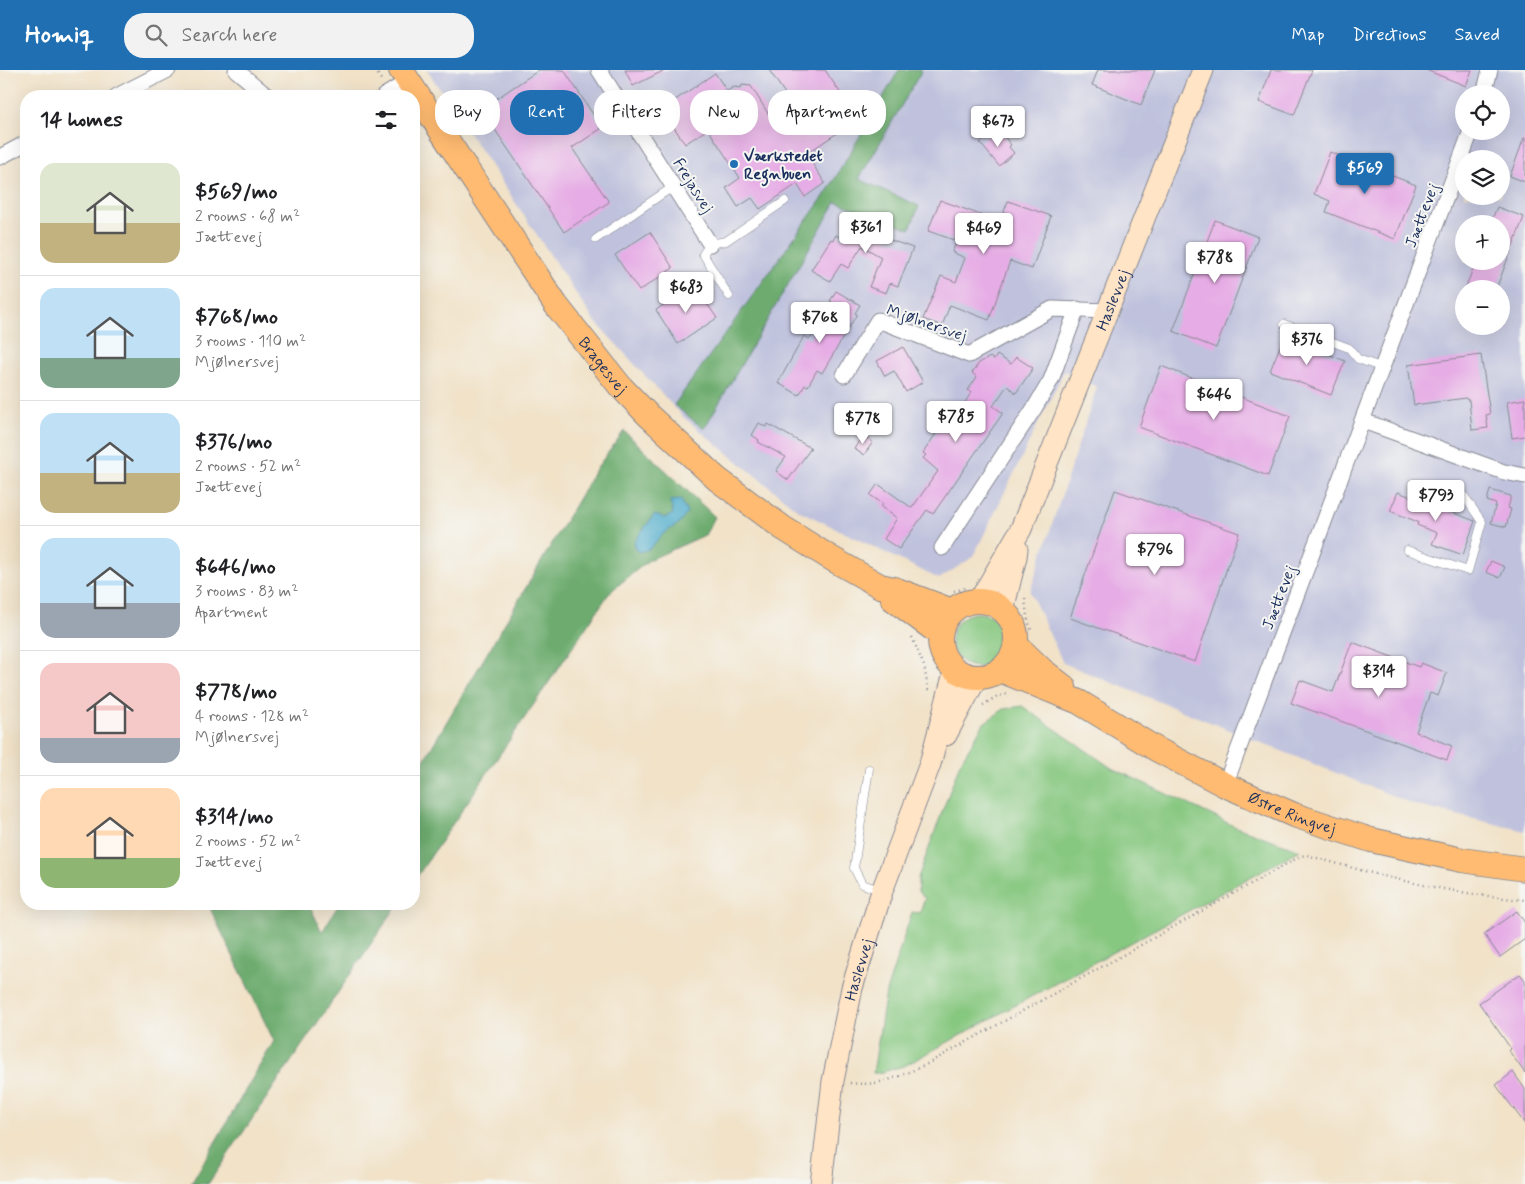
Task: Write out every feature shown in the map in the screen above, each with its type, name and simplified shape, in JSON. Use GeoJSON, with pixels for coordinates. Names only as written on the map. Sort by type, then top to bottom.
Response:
{"type":"FeatureCollection","features":[{"type":"Feature","properties":{"kind":"main road","name":"Bragesvej"},"geometry":{"type":"LineString","coordinates":[[404,75],[414,90]]}},
{"type":"Feature","properties":{"kind":"main road","name":"Bragesvej"},"geometry":{"type":"LineString","coordinates":[[420,99],[556,305],[620,386],[717,480],[783,528],[880,586],[950,602]]}},
{"type":"Feature","properties":{"kind":"main road","name":"Bragesvej"},"geometry":{"type":"LineString","coordinates":[[880,586],[890,597],[940,634]]}},
{"type":"Feature","properties":{"kind":"main road"},"geometry":{"type":"LineString","coordinates":[[975,593],[1003,610],[1011,620],[1014,628],[1016,645],[1013,655],[1000,670],[989,676],[977,677],[966,675],[955,669],[946,660],[941,648],[940,634],[946,620],[950,602],[964,604],[975,593]]}},
{"type":"Feature","properties":{"kind":"main road","name":"Østre Ringvej"},"geometry":{"type":"LineString","coordinates":[[1016,645],[1079,702]]}},
{"type":"Feature","properties":{"kind":"main road","name":"Østre Ringvej"},"geometry":{"type":"LineString","coordinates":[[1000,670],[1079,702],[1156,749],[1225,785],[1294,815],[1370,840],[1462,860],[1525,869]]}},
{"type":"Feature","properties":{"kind":"street"},"geometry":{"type":"LineString","coordinates":[[129,90],[168,70]]}},
{"type":"Feature","properties":{"kind":"street"},"geometry":{"type":"LineString","coordinates":[[236,70],[260,90]]}},
{"type":"Feature","properties":{"kind":"street","name":"Frejasvej"},"geometry":{"type":"LineString","coordinates":[[599,70],[710,244]]}},
{"type":"Feature","properties":{"kind":"street","name":"Haslevvej"},"geometry":{"type":"LineString","coordinates":[[1003,610],[1021,529],[1204,70]]}},
{"type":"Feature","properties":{"kind":"street"},"geometry":{"type":"LineString","coordinates":[[1486,85],[1490,70]]}},
{"type":"Feature","properties":{"kind":"street"},"geometry":{"type":"LineString","coordinates":[[390,90],[404,75]]}},
{"type":"Feature","properties":{"kind":"street","name":"Jættevej"},"geometry":{"type":"LineString","coordinates":[[1225,785],[1468,140]]}},
{"type":"Feature","properties":{"kind":"street"},"geometry":{"type":"LineString","coordinates":[[0,157],[20,146]]}},
{"type":"Feature","properties":{"kind":"street","name":"Mjølnersvej"},"geometry":{"type":"LineString","coordinates":[[844,375],[878,320],[968,355],[1052,309],[1108,311]]}},
{"type":"Feature","properties":{"kind":"street"},"geometry":{"type":"LineString","coordinates":[[942,548],[1051,380],[1076,309]]}},
{"type":"Feature","properties":{"kind":"street"},"geometry":{"type":"LineString","coordinates":[[1363,421],[1504,472],[1525,476]]}},
{"type":"Feature","properties":{"kind":"street","name":"Haslevvej"},"geometry":{"type":"LineString","coordinates":[[975,593],[1021,529]]}},
{"type":"Feature","properties":{"kind":"street","name":"Haslevvej"},"geometry":{"type":"LineString","coordinates":[[821,1184],[833,1081],[852,988],[882,891],[930,764],[955,669]]}},
{"type":"Feature","properties":{"kind":"street","name":"Haslevvej"},"geometry":{"type":"LineString","coordinates":[[930,764],[977,677]]}},
{"type":"Feature","properties":{"kind":"lane"},"geometry":{"type":"LineString","coordinates":[[596,239],[674,186]]}},
{"type":"Feature","properties":{"kind":"lane"},"geometry":{"type":"LineString","coordinates":[[729,296],[702,254],[710,244],[726,241],[785,201]]}},
{"type":"Feature","properties":{"kind":"lane"},"geometry":{"type":"LineString","coordinates":[[1284,324],[1349,348],[1358,359],[1383,368]]}},
{"type":"Feature","properties":{"kind":"lane"},"geometry":{"type":"LineString","coordinates":[[1407,550],[1468,571],[1482,522],[1458,487]]}},
{"type":"Feature","properties":{"kind":"lane"},"geometry":{"type":"LineString","coordinates":[[869,769],[854,868],[862,884],[882,891]]}},
{"type":"Feature","properties":{"kind":"path"},"geometry":{"type":"LineString","coordinates":[[950,602],[961,590],[975,593]]}},
{"type":"Feature","properties":{"kind":"path"},"geometry":{"type":"LineString","coordinates":[[833,1081],[859,1084],[889,1081],[927,1064],[1301,856],[1307,855],[1375,875],[1476,895],[1525,900]]}},
{"type":"Feature","properties":{"kind":"shaded area"},"geometry":{"type":"Polygon","coordinates":[[[427,70],[1525,70],[1525,831],[1418,806],[1063,663],[1030,592],[1097,387],[1064,371],[973,557],[939,579],[798,510],[683,417],[593,319],[470,135],[500,135],[500,90],[440,90],[427,70]]]}},
{"type":"Feature","properties":{"kind":"green space"},"geometry":{"type":"Polygon","coordinates":[[[899,70],[922,70],[886,132],[886,92],[899,70]]]}},
{"type":"Feature","properties":{"kind":"green space"},"geometry":{"type":"Polygon","coordinates":[[[861,135],[884,135],[859,179],[919,206],[910,229],[836,202],[704,429],[674,405],[827,192],[861,135]]]}},
{"type":"Feature","properties":{"kind":"green space"},"geometry":{"type":"Polygon","coordinates":[[[624,431],[715,517],[705,535],[649,560],[610,592],[420,872],[420,767],[596,469],[624,431]]]}},
{"type":"Feature","properties":{"kind":"green space"},"geometry":{"type":"Polygon","coordinates":[[[973,613],[983,613],[997,621],[1003,630],[1005,640],[1003,650],[997,659],[983,667],[973,667],[963,662],[956,655],[951,645],[951,635],[956,625],[963,618],[973,613]]]}},
{"type":"Feature","properties":{"kind":"green space"},"geometry":{"type":"Polygon","coordinates":[[[1022,706],[1110,767],[1236,827],[1300,850],[906,1065],[880,1073],[873,1073],[886,992],[912,912],[920,913],[925,898],[918,892],[918,878],[960,763],[984,723],[1004,709],[1022,706]]]}},
{"type":"Feature","properties":{"kind":"green space"},"geometry":{"type":"Polygon","coordinates":[[[211,910],[312,910],[322,932],[335,910],[394,910],[208,1184],[191,1184],[274,1041],[211,910]]]}},
{"type":"Feature","properties":{"kind":"water"},"geometry":{"type":"Polygon","coordinates":[[[681,500],[687,513],[680,523],[664,533],[649,549],[639,552],[635,549],[634,542],[654,515],[665,518],[673,514],[670,501],[681,500]]]}},
{"type":"Feature","properties":{"kind":"building"},"geometry":{"type":"Polygon","coordinates":[[[539,70],[564,70],[577,90],[510,90],[510,135],[584,135],[584,101],[594,116],[594,133],[572,148],[609,202],[564,232],[499,135],[500,96],[539,70]]]}},
{"type":"Feature","properties":{"kind":"building"},"geometry":{"type":"Polygon","coordinates":[[[625,70],[665,70],[633,86],[625,70]]]}},
{"type":"Feature","properties":{"kind":"building"},"geometry":{"type":"Polygon","coordinates":[[[769,70],[825,70],[838,90],[783,90],[769,70]]]}},
{"type":"Feature","properties":{"kind":"building"},"geometry":{"type":"Polygon","coordinates":[[[1098,70],[1155,70],[1141,105],[1092,85],[1098,70]]]}},
{"type":"Feature","properties":{"kind":"building"},"geometry":{"type":"Polygon","coordinates":[[[1271,70],[1312,70],[1294,115],[1259,102],[1271,70]]]}},
{"type":"Feature","properties":{"kind":"building"},"geometry":{"type":"Polygon","coordinates":[[[1426,70],[1472,70],[1466,85],[1426,70]]]}},
{"type":"Feature","properties":{"kind":"building"},"geometry":{"type":"Polygon","coordinates":[[[715,73],[726,90],[690,90],[690,135],[699,135],[685,144],[679,135],[680,97],[715,73]]]}},
{"type":"Feature","properties":{"kind":"building"},"geometry":{"type":"Polygon","coordinates":[[[742,85],[751,86],[753,90],[729,90],[734,87],[741,88],[742,85]]]}},
{"type":"Feature","properties":{"kind":"building"},"geometry":{"type":"Polygon","coordinates":[[[758,97],[768,113],[768,135],[834,135],[806,154],[825,183],[805,197],[797,184],[760,209],[752,198],[738,207],[726,188],[740,178],[712,135],[758,135],[758,97]]]}},
{"type":"Feature","properties":{"kind":"building"},"geometry":{"type":"Polygon","coordinates":[[[995,131],[1000,136],[1002,134],[1011,145],[1009,147],[1014,153],[999,166],[980,143],[995,131]]]}},
{"type":"Feature","properties":{"kind":"building"},"geometry":{"type":"Polygon","coordinates":[[[1524,138],[1525,138],[1525,182],[1510,176],[1524,138]]]}},
{"type":"Feature","properties":{"kind":"building"},"geometry":{"type":"Polygon","coordinates":[[[1330,152],[1416,185],[1395,239],[1326,212],[1330,201],[1314,194],[1330,152]]]}},
{"type":"Feature","properties":{"kind":"building"},"geometry":{"type":"Polygon","coordinates":[[[940,200],[1000,222],[1008,201],[1051,216],[1032,269],[1010,261],[989,320],[950,305],[942,326],[923,319],[941,276],[956,282],[965,258],[952,252],[957,241],[928,231],[940,200]]]}},
{"type":"Feature","properties":{"kind":"building"},"geometry":{"type":"Polygon","coordinates":[[[1497,207],[1524,217],[1510,253],[1510,215],[1494,215],[1497,207]]]}},
{"type":"Feature","properties":{"kind":"building"},"geometry":{"type":"Polygon","coordinates":[[[862,214],[884,226],[879,236],[913,248],[898,286],[890,283],[886,293],[869,287],[881,257],[862,246],[848,268],[841,264],[830,281],[811,270],[831,239],[833,240],[836,235],[843,239],[856,219],[859,219],[862,214]]]}},
{"type":"Feature","properties":{"kind":"building"},"geometry":{"type":"Polygon","coordinates":[[[1215,220],[1258,237],[1216,348],[1173,331],[1215,220]]]}},
{"type":"Feature","properties":{"kind":"building"},"geometry":{"type":"Polygon","coordinates":[[[650,232],[673,268],[639,291],[615,255],[650,232]]]}},
{"type":"Feature","properties":{"kind":"building"},"geometry":{"type":"Polygon","coordinates":[[[1472,270],[1503,270],[1500,280],[1469,280],[1472,270]]]}},
{"type":"Feature","properties":{"kind":"building"},"geometry":{"type":"Polygon","coordinates":[[[694,285],[717,318],[678,344],[656,310],[694,285]]]}},
{"type":"Feature","properties":{"kind":"building"},"geometry":{"type":"Polygon","coordinates":[[[836,291],[860,305],[855,313],[857,314],[822,373],[817,370],[808,386],[805,385],[799,395],[778,383],[804,336],[810,339],[832,302],[830,301],[836,291]]]}},
{"type":"Feature","properties":{"kind":"building"},"geometry":{"type":"Polygon","coordinates":[[[1284,336],[1345,361],[1331,395],[1270,371],[1284,336]]]}},
{"type":"Feature","properties":{"kind":"building"},"geometry":{"type":"Polygon","coordinates":[[[903,347],[923,382],[906,392],[894,371],[885,376],[877,361],[903,347]]]}},
{"type":"Feature","properties":{"kind":"building"},"geometry":{"type":"Polygon","coordinates":[[[997,355],[1011,364],[1016,357],[1033,368],[1016,393],[1007,386],[993,406],[1003,413],[933,514],[927,510],[899,549],[884,539],[897,518],[881,507],[883,504],[870,495],[878,484],[912,508],[938,471],[923,458],[926,455],[923,453],[951,411],[957,415],[971,393],[968,390],[977,377],[972,373],[979,363],[990,357],[994,360],[997,355]]]}},
{"type":"Feature","properties":{"kind":"building"},"geometry":{"type":"Polygon","coordinates":[[[1481,355],[1490,414],[1486,415],[1488,428],[1472,430],[1469,400],[1466,398],[1414,405],[1408,365],[1481,355]]]}},
{"type":"Feature","properties":{"kind":"building"},"geometry":{"type":"Polygon","coordinates":[[[1161,366],[1290,416],[1268,476],[1139,427],[1161,366]]]}},
{"type":"Feature","properties":{"kind":"building"},"geometry":{"type":"Polygon","coordinates":[[[1525,399],[1525,436],[1512,438],[1507,402],[1525,399]]]}},
{"type":"Feature","properties":{"kind":"building"},"geometry":{"type":"Polygon","coordinates":[[[759,423],[766,427],[768,424],[811,448],[788,480],[776,471],[786,457],[758,442],[759,440],[752,435],[759,423]]]}},
{"type":"Feature","properties":{"kind":"building"},"geometry":{"type":"Polygon","coordinates":[[[863,435],[873,442],[864,455],[854,449],[863,435]]]}},
{"type":"Feature","properties":{"kind":"building"},"geometry":{"type":"Polygon","coordinates":[[[1115,490],[1239,533],[1195,662],[1070,618],[1115,490]]]}},
{"type":"Feature","properties":{"kind":"building"},"geometry":{"type":"Polygon","coordinates":[[[1490,490],[1511,496],[1508,508],[1511,509],[1506,527],[1491,523],[1496,504],[1487,501],[1490,490]]]}},
{"type":"Feature","properties":{"kind":"building"},"geometry":{"type":"Polygon","coordinates":[[[1398,492],[1475,521],[1463,555],[1432,544],[1437,533],[1417,525],[1418,522],[1390,511],[1398,492]]]}},
{"type":"Feature","properties":{"kind":"building"},"geometry":{"type":"Polygon","coordinates":[[[1491,561],[1505,567],[1500,578],[1486,572],[1491,561]]]}},
{"type":"Feature","properties":{"kind":"building"},"geometry":{"type":"Polygon","coordinates":[[[1352,642],[1419,667],[1421,663],[1447,673],[1438,696],[1430,693],[1416,732],[1452,746],[1447,760],[1291,703],[1300,680],[1333,692],[1352,642]]]}},
{"type":"Feature","properties":{"kind":"building"},"geometry":{"type":"Polygon","coordinates":[[[1517,911],[1525,923],[1525,939],[1500,957],[1484,934],[1517,911]]]}},
{"type":"Feature","properties":{"kind":"building"},"geometry":{"type":"Polygon","coordinates":[[[1520,974],[1525,980],[1525,1073],[1479,1003],[1520,974]]]}},
{"type":"Feature","properties":{"kind":"building"},"geometry":{"type":"Polygon","coordinates":[[[1513,1072],[1525,1089],[1525,1124],[1496,1085],[1513,1072]]]}},
{"type":"Feature","properties":{"kind":"place","name":"Værkstedet Regnbuen"},"geometry":{"type":"Point","coordinates":[734,164]}}]}
